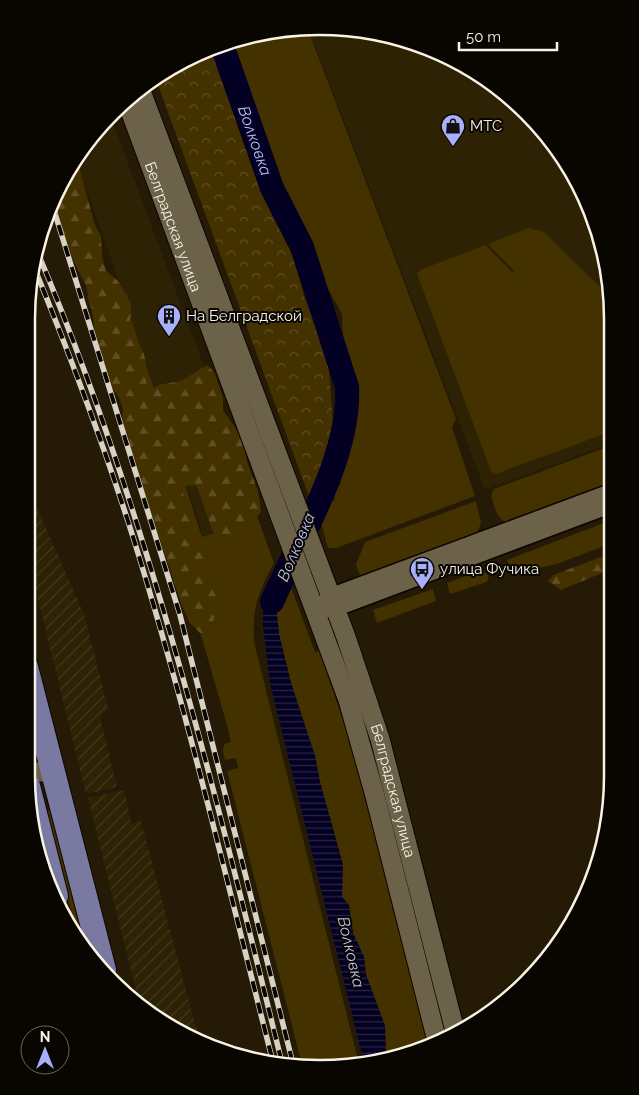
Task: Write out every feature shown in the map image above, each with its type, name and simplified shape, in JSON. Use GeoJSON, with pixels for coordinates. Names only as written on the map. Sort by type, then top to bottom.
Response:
{"type":"FeatureCollection","features":[{"type":"Feature","properties":{"kind":"main road"},"geometry":{"type":"LineString","coordinates":[[35,702],[101,957]]}},
{"type":"Feature","properties":{"kind":"street","name":"Белградская улица"},"geometry":{"type":"LineString","coordinates":[[143,97],[315,554],[380,739],[454,1026]]}},
{"type":"Feature","properties":{"kind":"street","name":"Белградская улица"},"geometry":{"type":"LineString","coordinates":[[129,108],[348,700],[363,751],[435,1035]]}},
{"type":"Feature","properties":{"kind":"street"},"geometry":{"type":"LineString","coordinates":[[315,611],[332,602],[604,494]]}},
{"type":"Feature","properties":{"kind":"street"},"geometry":{"type":"LineString","coordinates":[[332,602],[604,508]]}},
{"type":"Feature","properties":{"kind":"street"},"geometry":{"type":"LineString","coordinates":[[35,772],[53,772]]}},
{"type":"Feature","properties":{"kind":"street"},"geometry":{"type":"LineString","coordinates":[[35,782],[53,772]]}},
{"type":"Feature","properties":{"kind":"shaded area"},"geometry":{"type":"Polygon","coordinates":[[[311,35],[357,37],[411,50],[445,64],[478,83],[521,118],[545,146],[566,177],[589,228],[602,282],[604,320],[604,446],[485,490],[311,35]]]}},
{"type":"Feature","properties":{"kind":"shaded area"},"geometry":{"type":"Polygon","coordinates":[[[113,123],[260,515],[203,536],[120,284],[79,168],[113,123]]]}},
{"type":"Feature","properties":{"kind":"shaded area"},"geometry":{"type":"Polygon","coordinates":[[[35,503],[85,617],[108,709],[100,717],[117,787],[86,794],[35,587],[35,503]]]}},
{"type":"Feature","properties":{"kind":"shaded area"},"geometry":{"type":"Polygon","coordinates":[[[124,790],[131,823],[141,821],[197,1032],[161,1012],[136,993],[88,798],[124,790]]]}},
{"type":"Feature","properties":{"kind":"green space"},"geometry":{"type":"Polygon","coordinates":[[[310,36],[456,419],[452,427],[475,496],[336,548],[328,548],[319,516],[327,499],[334,501],[335,497],[328,494],[333,485],[339,486],[341,483],[335,480],[348,448],[355,418],[354,386],[343,346],[342,314],[322,278],[305,230],[294,207],[280,186],[263,131],[232,49],[264,40],[310,36]]]}},
{"type":"Feature","properties":{"kind":"green space"},"geometry":{"type":"Polygon","coordinates":[[[214,56],[259,168],[271,209],[298,261],[303,293],[328,359],[333,421],[331,438],[329,452],[310,499],[158,85],[194,64],[214,56]]]}},
{"type":"Feature","properties":{"kind":"green space"},"geometry":{"type":"Polygon","coordinates":[[[79,167],[95,225],[101,236],[102,256],[106,271],[118,281],[131,303],[128,327],[143,353],[149,391],[159,385],[181,381],[207,365],[214,372],[223,398],[223,410],[242,438],[248,465],[258,491],[261,512],[245,534],[225,541],[214,534],[196,485],[184,486],[185,504],[194,520],[194,540],[205,558],[204,574],[216,596],[217,609],[208,632],[200,633],[190,623],[182,606],[121,422],[124,405],[108,381],[97,354],[92,310],[86,286],[72,257],[56,213],[64,194],[79,167]]]}},
{"type":"Feature","properties":{"kind":"green space"},"geometry":{"type":"Polygon","coordinates":[[[528,228],[544,232],[602,290],[604,320],[604,434],[496,474],[491,471],[417,274],[420,270],[485,245],[513,273],[515,271],[488,244],[528,228]]]}},
{"type":"Feature","properties":{"kind":"green space"},"geometry":{"type":"Polygon","coordinates":[[[120,284],[202,537],[257,516],[274,563],[257,601],[254,620],[254,642],[357,1058],[300,1059],[227,771],[238,768],[236,758],[225,760],[224,744],[231,742],[227,725],[192,604],[129,429],[87,296],[120,284]]]}},
{"type":"Feature","properties":{"kind":"green space"},"geometry":{"type":"Polygon","coordinates":[[[604,448],[604,486],[508,522],[503,521],[497,514],[491,496],[494,489],[604,448]]]}},
{"type":"Feature","properties":{"kind":"green space"},"geometry":{"type":"Polygon","coordinates":[[[476,501],[481,523],[477,533],[361,577],[356,565],[365,542],[476,501]]]}},
{"type":"Feature","properties":{"kind":"green space"},"geometry":{"type":"Polygon","coordinates":[[[604,523],[604,546],[557,564],[518,572],[511,568],[507,560],[604,523]]]}},
{"type":"Feature","properties":{"kind":"green space"},"geometry":{"type":"Polygon","coordinates":[[[604,556],[604,572],[561,590],[548,581],[553,575],[604,556]]]}},
{"type":"Feature","properties":{"kind":"green space"},"geometry":{"type":"Polygon","coordinates":[[[482,570],[489,576],[487,582],[450,594],[447,583],[482,570]]]}},
{"type":"Feature","properties":{"kind":"green space"},"geometry":{"type":"Polygon","coordinates":[[[289,582],[315,652],[319,651],[323,661],[354,753],[426,1039],[386,1052],[385,1026],[366,974],[364,957],[353,933],[348,905],[342,897],[315,756],[291,683],[279,634],[276,606],[289,582]]]}},
{"type":"Feature","properties":{"kind":"green space"},"geometry":{"type":"Polygon","coordinates":[[[433,589],[436,601],[377,623],[373,610],[433,589]]]}},
{"type":"Feature","properties":{"kind":"green space"},"geometry":{"type":"Polygon","coordinates":[[[52,810],[84,935],[73,917],[46,811],[52,810]]]}},
{"type":"Feature","properties":{"kind":"water","name":"Волковка"},"geometry":{"type":"Polygon","coordinates":[[[281,567],[289,582],[276,606],[279,634],[291,683],[315,756],[320,782],[343,865],[342,897],[349,905],[353,933],[364,957],[366,975],[385,1026],[386,1052],[375,1055],[363,1057],[270,683],[263,626],[263,610],[281,567]]]}},
{"type":"Feature","properties":{"kind":"waterway","name":"Волковка"},"geometry":{"type":"LineString","coordinates":[[224,52],[272,188],[302,247],[347,387],[346,414],[341,441],[332,469],[309,525],[272,602]]}},
{"type":"Feature","properties":{"kind":"railway"},"geometry":{"type":"LineString","coordinates":[[55,215],[180,615],[292,1059]]}},
{"type":"Feature","properties":{"kind":"railway"},"geometry":{"type":"LineString","coordinates":[[41,261],[77,350],[113,450],[176,652],[231,857],[281,1058]]}},
{"type":"Feature","properties":{"kind":"railway"},"geometry":{"type":"LineString","coordinates":[[38,277],[98,434],[153,602],[206,798],[272,1056]]}},
{"type":"Feature","properties":{"kind":"place","name":"МТС"},"geometry":{"type":"Point","coordinates":[453,147]}},
{"type":"Feature","properties":{"kind":"place","name":"На Белградской"},"geometry":{"type":"Point","coordinates":[169,337]}},
{"type":"Feature","properties":{"kind":"place","name":"улица Фучика"},"geometry":{"type":"Point","coordinates":[422,590]}}]}
